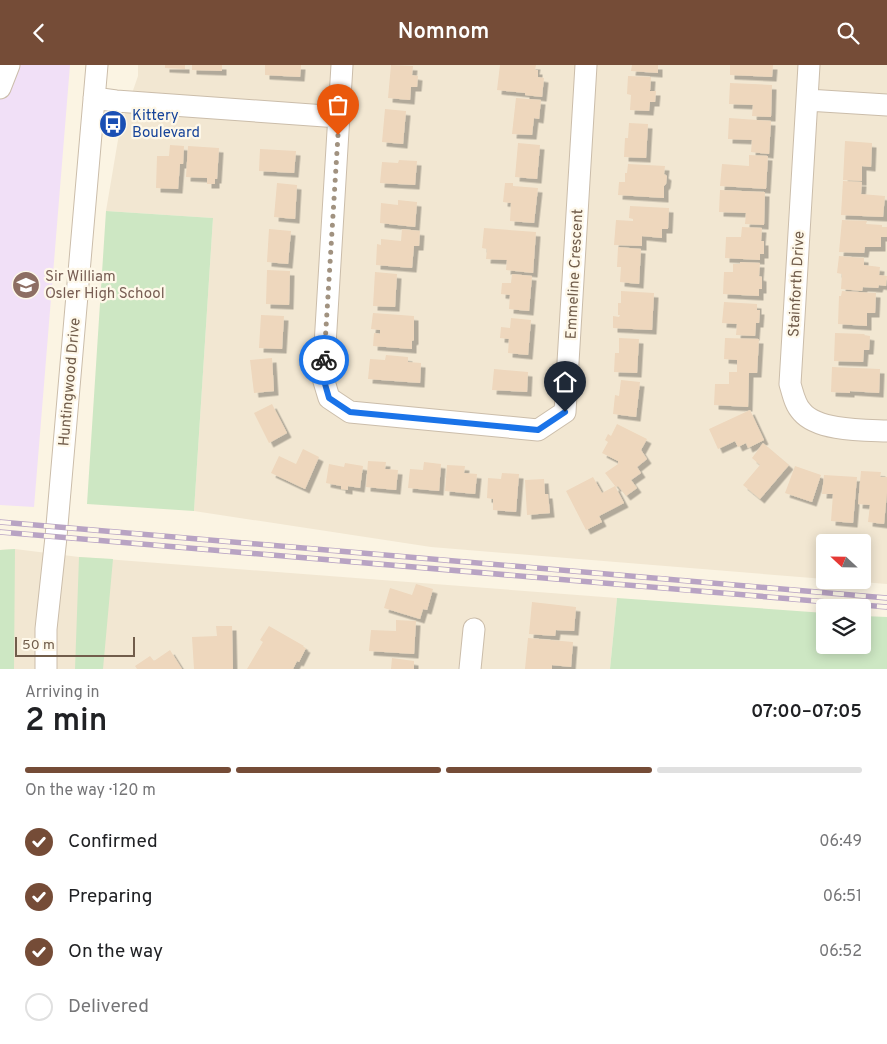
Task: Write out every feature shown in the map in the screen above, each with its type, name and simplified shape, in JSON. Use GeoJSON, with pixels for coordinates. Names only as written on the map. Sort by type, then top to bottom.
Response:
{"type":"FeatureCollection","features":[{"type":"Feature","properties":{"kind":"street"},"geometry":{"type":"LineString","coordinates":[[0,88],[9,65]]}},
{"type":"Feature","properties":{"kind":"street","name":"Huntingwood Drive"},"geometry":{"type":"LineString","coordinates":[[46,669],[46,629],[56,537],[97,65]]}},
{"type":"Feature","properties":{"kind":"street","name":"Emmeline Crescent"},"geometry":{"type":"LineString","coordinates":[[342,65],[323,377],[329,398],[350,412],[538,430],[565,412],[586,65]]}},
{"type":"Feature","properties":{"kind":"street","name":"Stainforth Drive"},"geometry":{"type":"LineString","coordinates":[[809,65],[790,384],[797,405],[807,417],[829,427],[887,431]]}},
{"type":"Feature","properties":{"kind":"street"},"geometry":{"type":"LineString","coordinates":[[94,98],[339,117]]}},
{"type":"Feature","properties":{"kind":"street"},"geometry":{"type":"LineString","coordinates":[[807,100],[887,105]]}},
{"type":"Feature","properties":{"kind":"street"},"geometry":{"type":"LineString","coordinates":[[470,669],[474,629]]}},
{"type":"Feature","properties":{"kind":"shaded area","name":"Sir William Osler High School"},"geometry":{"type":"Polygon","coordinates":[[[0,65],[70,65],[34,507],[0,505],[0,65]]]}},
{"type":"Feature","properties":{"kind":"shaded area"},"geometry":{"type":"Polygon","coordinates":[[[138,65],[887,65],[887,584],[871,583],[871,534],[816,534],[816,578],[431,547],[194,511],[213,218],[106,211],[120,128],[138,76],[138,65]]]}},
{"type":"Feature","properties":{"kind":"shaded area"},"geometry":{"type":"Polygon","coordinates":[[[15,549],[79,557],[617,598],[610,669],[0,669],[0,550],[15,549]]]}},
{"type":"Feature","properties":{"kind":"green space"},"geometry":{"type":"Polygon","coordinates":[[[106,211],[213,218],[194,511],[87,504],[106,211]]]}},
{"type":"Feature","properties":{"kind":"green space"},"geometry":{"type":"Polygon","coordinates":[[[15,549],[14,669],[0,669],[0,550],[15,549]]]}},
{"type":"Feature","properties":{"kind":"green space"},"geometry":{"type":"Polygon","coordinates":[[[79,557],[113,559],[103,669],[75,669],[79,557]]]}},
{"type":"Feature","properties":{"kind":"green space"},"geometry":{"type":"Polygon","coordinates":[[[617,598],[816,612],[816,654],[871,654],[871,616],[887,617],[887,669],[610,669],[617,598]]]}},
{"type":"Feature","properties":{"kind":"building"},"geometry":{"type":"Polygon","coordinates":[[[165,65],[185,65],[185,69],[165,68],[165,65]]]}},
{"type":"Feature","properties":{"kind":"building"},"geometry":{"type":"Polygon","coordinates":[[[192,65],[222,65],[222,71],[192,70],[192,65]]]}},
{"type":"Feature","properties":{"kind":"building"},"geometry":{"type":"Polygon","coordinates":[[[265,65],[301,65],[300,77],[265,75],[265,65]]]}},
{"type":"Feature","properties":{"kind":"building"},"geometry":{"type":"Polygon","coordinates":[[[391,65],[413,66],[412,75],[418,76],[417,87],[411,87],[410,100],[388,98],[391,65]]]}},
{"type":"Feature","properties":{"kind":"building"},"geometry":{"type":"Polygon","coordinates":[[[500,65],[536,65],[535,70],[538,70],[538,77],[544,78],[542,97],[497,90],[500,65]]]}},
{"type":"Feature","properties":{"kind":"building"},"geometry":{"type":"Polygon","coordinates":[[[632,65],[658,65],[658,73],[631,71],[632,65]]]}},
{"type":"Feature","properties":{"kind":"building"},"geometry":{"type":"Polygon","coordinates":[[[730,65],[773,65],[772,77],[730,75],[730,65]]]}},
{"type":"Feature","properties":{"kind":"building"},"geometry":{"type":"Polygon","coordinates":[[[628,76],[651,77],[650,91],[656,91],[655,102],[650,102],[649,111],[630,110],[631,95],[627,94],[628,76]]]}},
{"type":"Feature","properties":{"kind":"building"},"geometry":{"type":"Polygon","coordinates":[[[730,83],[772,85],[771,117],[752,116],[753,105],[729,104],[730,83]]]}},
{"type":"Feature","properties":{"kind":"building"},"geometry":{"type":"Polygon","coordinates":[[[516,98],[541,100],[539,119],[534,118],[532,135],[512,134],[516,98]]]}},
{"type":"Feature","properties":{"kind":"building"},"geometry":{"type":"Polygon","coordinates":[[[385,109],[406,111],[403,144],[382,142],[385,109]]]}},
{"type":"Feature","properties":{"kind":"building"},"geometry":{"type":"Polygon","coordinates":[[[729,118],[771,121],[769,154],[751,152],[752,140],[728,139],[729,118]]]}},
{"type":"Feature","properties":{"kind":"building"},"geometry":{"type":"Polygon","coordinates":[[[629,123],[648,124],[646,158],[624,157],[625,138],[628,138],[629,123]]]}},
{"type":"Feature","properties":{"kind":"building"},"geometry":{"type":"Polygon","coordinates":[[[845,141],[872,143],[871,167],[862,166],[862,181],[843,180],[845,141]]]}},
{"type":"Feature","properties":{"kind":"building"},"geometry":{"type":"Polygon","coordinates":[[[518,143],[540,145],[537,179],[515,177],[518,143]]]}},
{"type":"Feature","properties":{"kind":"building"},"geometry":{"type":"Polygon","coordinates":[[[170,145],[184,146],[178,189],[156,188],[157,156],[169,156],[170,145]]]}},
{"type":"Feature","properties":{"kind":"building"},"geometry":{"type":"Polygon","coordinates":[[[188,146],[219,148],[215,184],[207,184],[207,178],[186,177],[188,146]]]}},
{"type":"Feature","properties":{"kind":"building"},"geometry":{"type":"Polygon","coordinates":[[[260,149],[296,151],[294,173],[259,171],[260,149]]]}},
{"type":"Feature","properties":{"kind":"building"},"geometry":{"type":"Polygon","coordinates":[[[749,155],[768,156],[766,189],[720,186],[722,164],[749,166],[749,155]]]}},
{"type":"Feature","properties":{"kind":"building"},"geometry":{"type":"Polygon","coordinates":[[[399,160],[417,161],[415,185],[380,183],[382,162],[398,163],[399,160]]]}},
{"type":"Feature","properties":{"kind":"building"},"geometry":{"type":"Polygon","coordinates":[[[628,164],[665,166],[664,174],[667,176],[664,186],[664,198],[618,195],[619,182],[625,182],[628,164]]]}},
{"type":"Feature","properties":{"kind":"building"},"geometry":{"type":"Polygon","coordinates":[[[843,181],[862,182],[861,194],[885,196],[883,217],[841,215],[843,181]]]}},
{"type":"Feature","properties":{"kind":"building"},"geometry":{"type":"Polygon","coordinates":[[[277,183],[297,185],[295,219],[274,217],[277,183]]]}},
{"type":"Feature","properties":{"kind":"building"},"geometry":{"type":"Polygon","coordinates":[[[505,183],[513,183],[513,186],[538,188],[534,223],[510,221],[511,203],[503,202],[505,183]]]}},
{"type":"Feature","properties":{"kind":"building"},"geometry":{"type":"Polygon","coordinates":[[[720,190],[765,192],[764,225],[745,224],[746,213],[719,212],[720,190]]]}},
{"type":"Feature","properties":{"kind":"building"},"geometry":{"type":"Polygon","coordinates":[[[398,200],[417,202],[415,227],[380,223],[381,203],[398,205],[398,200]]]}},
{"type":"Feature","properties":{"kind":"building"},"geometry":{"type":"Polygon","coordinates":[[[630,206],[669,208],[668,229],[662,229],[662,238],[642,236],[642,246],[614,245],[616,220],[633,221],[633,219],[629,218],[630,206]]]}},
{"type":"Feature","properties":{"kind":"building"},"geometry":{"type":"Polygon","coordinates":[[[842,220],[867,221],[866,224],[882,225],[882,227],[887,227],[887,237],[881,237],[881,247],[865,247],[864,253],[839,252],[842,220]]]}},
{"type":"Feature","properties":{"kind":"building"},"geometry":{"type":"Polygon","coordinates":[[[742,227],[762,228],[761,241],[764,241],[764,254],[760,254],[760,260],[725,258],[726,237],[741,237],[742,227]]]}},
{"type":"Feature","properties":{"kind":"building"},"geometry":{"type":"Polygon","coordinates":[[[484,228],[536,232],[533,273],[506,270],[507,260],[486,259],[487,249],[482,248],[484,228]]]}},
{"type":"Feature","properties":{"kind":"building"},"geometry":{"type":"Polygon","coordinates":[[[269,229],[291,231],[288,264],[267,262],[269,229]]]}},
{"type":"Feature","properties":{"kind":"building"},"geometry":{"type":"Polygon","coordinates":[[[402,229],[420,231],[419,246],[414,246],[412,268],[376,265],[377,244],[381,245],[381,239],[401,241],[402,229]]]}},
{"type":"Feature","properties":{"kind":"building"},"geometry":{"type":"Polygon","coordinates":[[[618,247],[641,249],[639,284],[620,282],[621,267],[617,267],[618,247]]]}},
{"type":"Feature","properties":{"kind":"building"},"geometry":{"type":"Polygon","coordinates":[[[839,256],[864,258],[864,265],[880,267],[879,275],[887,276],[886,286],[879,285],[878,288],[863,287],[862,291],[841,289],[842,274],[837,273],[839,256]]]}},
{"type":"Feature","properties":{"kind":"building"},"geometry":{"type":"Polygon","coordinates":[[[740,262],[760,263],[759,276],[762,277],[762,289],[759,289],[759,296],[723,294],[724,272],[733,272],[733,264],[740,264],[740,262]]]}},
{"type":"Feature","properties":{"kind":"building"},"geometry":{"type":"Polygon","coordinates":[[[267,270],[290,271],[289,305],[266,304],[267,270]]]}},
{"type":"Feature","properties":{"kind":"building"},"geometry":{"type":"Polygon","coordinates":[[[375,272],[397,274],[395,307],[373,306],[375,272]]]}},
{"type":"Feature","properties":{"kind":"building"},"geometry":{"type":"Polygon","coordinates":[[[512,274],[532,276],[529,311],[509,309],[510,295],[501,294],[502,283],[511,283],[512,274]]]}},
{"type":"Feature","properties":{"kind":"building"},"geometry":{"type":"Polygon","coordinates":[[[621,291],[654,293],[652,330],[613,328],[613,316],[619,317],[620,315],[618,315],[618,303],[621,303],[621,291]]]}},
{"type":"Feature","properties":{"kind":"building"},"geometry":{"type":"Polygon","coordinates":[[[842,291],[876,293],[875,313],[867,313],[867,326],[838,324],[839,296],[841,296],[842,291]]]}},
{"type":"Feature","properties":{"kind":"building"},"geometry":{"type":"Polygon","coordinates":[[[724,302],[757,304],[757,310],[760,310],[755,336],[736,335],[737,324],[722,323],[724,302]]]}},
{"type":"Feature","properties":{"kind":"building"},"geometry":{"type":"Polygon","coordinates":[[[373,313],[414,316],[412,349],[373,346],[374,333],[380,334],[380,330],[371,329],[373,313]]]}},
{"type":"Feature","properties":{"kind":"building"},"geometry":{"type":"Polygon","coordinates":[[[261,315],[284,316],[282,349],[259,348],[261,315]]]}},
{"type":"Feature","properties":{"kind":"building"},"geometry":{"type":"Polygon","coordinates":[[[511,318],[531,320],[528,355],[508,353],[509,339],[500,338],[501,327],[510,328],[511,318]]]}},
{"type":"Feature","properties":{"kind":"building"},"geometry":{"type":"Polygon","coordinates":[[[835,333],[865,334],[870,336],[869,350],[864,350],[863,362],[834,361],[835,333]]]}},
{"type":"Feature","properties":{"kind":"building"},"geometry":{"type":"Polygon","coordinates":[[[619,338],[639,339],[637,373],[614,372],[615,353],[619,353],[619,338]]]}},
{"type":"Feature","properties":{"kind":"building"},"geometry":{"type":"Polygon","coordinates":[[[725,338],[759,339],[757,373],[749,373],[748,407],[714,405],[715,384],[729,384],[729,372],[737,372],[737,360],[724,359],[725,338]]]}},
{"type":"Feature","properties":{"kind":"building"},"geometry":{"type":"Polygon","coordinates":[[[386,355],[408,357],[408,362],[421,363],[420,383],[368,379],[370,359],[385,360],[386,355]]]}},
{"type":"Feature","properties":{"kind":"building"},"geometry":{"type":"Polygon","coordinates":[[[272,358],[274,391],[254,393],[250,360],[272,358]]]}},
{"type":"Feature","properties":{"kind":"building"},"geometry":{"type":"Polygon","coordinates":[[[832,367],[880,369],[879,393],[831,392],[832,367]]]}},
{"type":"Feature","properties":{"kind":"building"},"geometry":{"type":"Polygon","coordinates":[[[494,369],[528,372],[527,392],[492,390],[494,369]]]}},
{"type":"Feature","properties":{"kind":"building"},"geometry":{"type":"Polygon","coordinates":[[[621,380],[640,382],[636,417],[613,414],[615,395],[619,396],[621,380]]]}},
{"type":"Feature","properties":{"kind":"building"},"geometry":{"type":"Polygon","coordinates":[[[272,404],[287,433],[269,443],[254,413],[272,404]]]}},
{"type":"Feature","properties":{"kind":"building"},"geometry":{"type":"Polygon","coordinates":[[[750,410],[764,440],[748,448],[746,443],[738,447],[735,441],[718,449],[709,429],[750,410]]]}},
{"type":"Feature","properties":{"kind":"building"},"geometry":{"type":"Polygon","coordinates":[[[617,424],[647,439],[641,450],[647,459],[637,467],[641,473],[631,480],[637,488],[626,496],[605,473],[618,464],[618,461],[602,453],[608,442],[605,440],[608,434],[611,436],[617,424]]]}},
{"type":"Feature","properties":{"kind":"building"},"geometry":{"type":"Polygon","coordinates":[[[763,443],[789,465],[760,499],[743,485],[760,465],[752,458],[763,443]]]}},
{"type":"Feature","properties":{"kind":"building"},"geometry":{"type":"Polygon","coordinates":[[[303,449],[319,457],[305,489],[271,473],[279,456],[296,464],[303,449]]]}},
{"type":"Feature","properties":{"kind":"building"},"geometry":{"type":"Polygon","coordinates":[[[368,461],[386,462],[385,469],[398,470],[396,490],[366,487],[368,461]]]}},
{"type":"Feature","properties":{"kind":"building"},"geometry":{"type":"Polygon","coordinates":[[[424,462],[441,464],[439,491],[408,488],[410,469],[423,470],[424,462]]]}},
{"type":"Feature","properties":{"kind":"building"},"geometry":{"type":"Polygon","coordinates":[[[345,463],[363,466],[360,488],[348,486],[348,490],[341,489],[341,486],[326,483],[329,464],[344,467],[345,463]]]}},
{"type":"Feature","properties":{"kind":"building"},"geometry":{"type":"Polygon","coordinates":[[[447,465],[465,466],[464,473],[477,474],[475,494],[445,491],[447,465]]]}},
{"type":"Feature","properties":{"kind":"building"},"geometry":{"type":"Polygon","coordinates":[[[795,466],[821,475],[812,502],[785,493],[795,466]]]}},
{"type":"Feature","properties":{"kind":"building"},"geometry":{"type":"Polygon","coordinates":[[[861,471],[881,472],[880,477],[887,477],[884,524],[868,522],[870,505],[858,504],[861,471]]]}},
{"type":"Feature","properties":{"kind":"building"},"geometry":{"type":"Polygon","coordinates":[[[502,473],[519,474],[516,512],[493,510],[493,499],[487,498],[488,478],[501,479],[502,473]]]}},
{"type":"Feature","properties":{"kind":"building"},"geometry":{"type":"Polygon","coordinates":[[[824,475],[857,477],[853,523],[831,521],[833,494],[822,494],[824,475]]]}},
{"type":"Feature","properties":{"kind":"building"},"geometry":{"type":"Polygon","coordinates":[[[593,477],[602,493],[615,486],[624,503],[599,516],[602,522],[586,530],[566,491],[593,477]]]}},
{"type":"Feature","properties":{"kind":"building"},"geometry":{"type":"Polygon","coordinates":[[[544,479],[545,494],[548,494],[550,513],[527,515],[525,480],[544,479]]]}},
{"type":"Feature","properties":{"kind":"building"},"geometry":{"type":"Polygon","coordinates":[[[416,584],[433,589],[427,610],[423,609],[420,619],[384,608],[390,588],[412,595],[416,584]]]}},
{"type":"Feature","properties":{"kind":"building"},"geometry":{"type":"Polygon","coordinates":[[[532,602],[576,607],[574,631],[556,630],[555,636],[529,634],[532,602]]]}},
{"type":"Feature","properties":{"kind":"building"},"geometry":{"type":"Polygon","coordinates":[[[396,620],[416,621],[414,654],[369,651],[371,630],[396,631],[396,620]]]}},
{"type":"Feature","properties":{"kind":"building"},"geometry":{"type":"Polygon","coordinates":[[[216,626],[232,626],[233,669],[194,669],[192,637],[217,636],[216,626]]]}},
{"type":"Feature","properties":{"kind":"building"},"geometry":{"type":"Polygon","coordinates":[[[269,626],[306,648],[293,669],[247,669],[263,642],[260,640],[269,626]]]}},
{"type":"Feature","properties":{"kind":"building"},"geometry":{"type":"Polygon","coordinates":[[[528,638],[573,642],[571,667],[552,665],[552,669],[525,669],[528,638]]]}},
{"type":"Feature","properties":{"kind":"building"},"geometry":{"type":"Polygon","coordinates":[[[170,650],[182,669],[137,669],[135,666],[150,656],[154,661],[170,650]]]}},
{"type":"Feature","properties":{"kind":"building"},"geometry":{"type":"Polygon","coordinates":[[[392,658],[414,661],[414,669],[391,669],[392,658]]]}},
{"type":"Feature","properties":{"kind":"railway"},"geometry":{"type":"LineString","coordinates":[[0,522],[887,598]]}},
{"type":"Feature","properties":{"kind":"railway"},"geometry":{"type":"LineString","coordinates":[[0,532],[887,607]]}},
{"type":"Feature","properties":{"kind":"way so far"},"geometry":{"type":"LineString","coordinates":[[324,360],[338,135]]}},
{"type":"Feature","properties":{"kind":"place","name":"Kittery Boulevard"},"geometry":{"type":"Point","coordinates":[113,124]}},
{"type":"Feature","properties":{"kind":"place","name":"Sir William Osler High School"},"geometry":{"type":"Point","coordinates":[26,285]}},
{"type":"Feature","properties":{"kind":"route"},"geometry":{"type":"LineString","coordinates":[[324,360],[323,377],[329,398],[350,412],[538,430],[565,412]]}}]}
